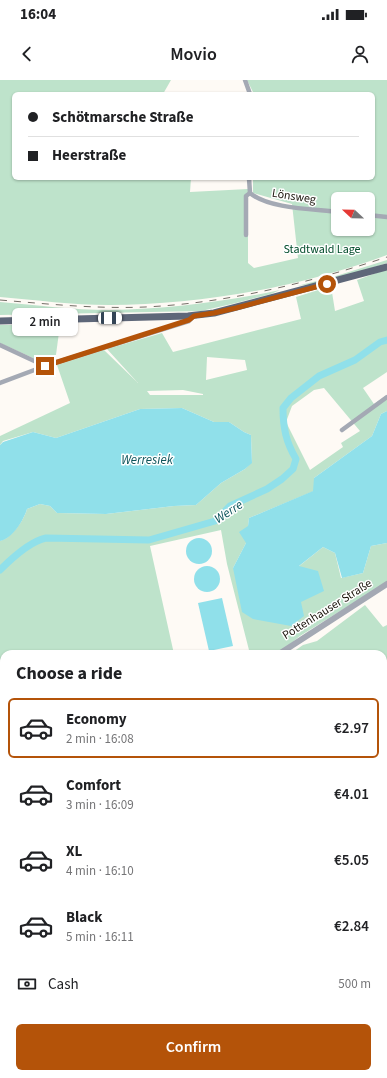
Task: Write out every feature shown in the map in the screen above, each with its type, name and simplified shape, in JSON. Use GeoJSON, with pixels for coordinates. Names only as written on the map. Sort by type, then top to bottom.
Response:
{"type":"FeatureCollection","features":[{"type":"Feature","properties":{"kind":"main road"},"geometry":{"type":"LineString","coordinates":[[0,321],[194,316],[236,308],[387,267]]}},
{"type":"Feature","properties":{"kind":"street"},"geometry":{"type":"LineString","coordinates":[[245,80],[249,92]]}},
{"type":"Feature","properties":{"kind":"street"},"geometry":{"type":"LineString","coordinates":[[246,235],[246,196],[250,193],[249,180]]}},
{"type":"Feature","properties":{"kind":"street","name":"Lönsweg"},"geometry":{"type":"LineString","coordinates":[[250,193],[264,201],[280,205],[331,211]]}},
{"type":"Feature","properties":{"kind":"street"},"geometry":{"type":"LineString","coordinates":[[375,216],[387,217]]}},
{"type":"Feature","properties":{"kind":"street"},"geometry":{"type":"LineString","coordinates":[[0,383],[45,366],[176,325],[189,320],[194,316]]}},
{"type":"Feature","properties":{"kind":"street"},"geometry":{"type":"LineString","coordinates":[[0,345],[45,366]]}},
{"type":"Feature","properties":{"kind":"street"},"geometry":{"type":"LineString","coordinates":[[342,430],[387,397]]}},
{"type":"Feature","properties":{"kind":"street","name":"Pottenhauser Straße"},"geometry":{"type":"LineString","coordinates":[[285,650],[387,584]]}},
{"type":"Feature","properties":{"kind":"green space","name":"Stadtwald Lage"},"geometry":{"type":"Polygon","coordinates":[[[0,80],[171,80],[164,92],[12,92],[12,180],[191,180],[190,192],[248,189],[248,263],[254,268],[298,258],[292,204],[253,193],[253,180],[375,180],[375,92],[253,92],[247,80],[387,80],[387,255],[320,276],[250,292],[179,302],[95,305],[0,297],[0,80]]]}},
{"type":"Feature","properties":{"kind":"green space"},"geometry":{"type":"Polygon","coordinates":[[[387,260],[387,263],[331,280],[297,286],[336,276],[387,260]]]}},
{"type":"Feature","properties":{"kind":"green space"},"geometry":{"type":"Polygon","coordinates":[[[387,269],[387,372],[363,388],[374,404],[387,395],[387,411],[381,414],[372,436],[314,478],[314,491],[249,518],[246,543],[233,568],[301,602],[298,567],[323,547],[335,553],[341,578],[363,573],[371,546],[387,543],[387,582],[300,636],[283,650],[249,650],[227,564],[221,530],[150,546],[173,650],[0,650],[0,541],[9,536],[17,528],[27,509],[40,504],[50,506],[57,513],[106,514],[196,505],[221,483],[245,469],[252,462],[251,435],[229,422],[214,422],[182,408],[140,409],[56,438],[33,432],[3,441],[0,445],[0,436],[70,403],[57,365],[104,350],[138,383],[107,349],[162,333],[173,352],[301,319],[296,297],[331,286],[335,311],[364,301],[357,280],[387,269]],[[207,357],[206,380],[247,370],[245,360],[207,357]],[[324,388],[314,390],[292,406],[286,422],[310,470],[343,447],[341,443],[360,431],[324,388]],[[183,390],[147,391],[150,395],[203,395],[183,390]]]}},
{"type":"Feature","properties":{"kind":"green space"},"geometry":{"type":"Polygon","coordinates":[[[280,290],[271,294],[201,311],[0,315],[0,302],[109,310],[195,304],[280,290]]]}},
{"type":"Feature","properties":{"kind":"green space"},"geometry":{"type":"Polygon","coordinates":[[[0,325],[60,325],[55,362],[44,363],[0,343],[0,325]]]}},
{"type":"Feature","properties":{"kind":"green space"},"geometry":{"type":"Polygon","coordinates":[[[365,605],[383,627],[387,625],[387,650],[296,650],[303,645],[317,641],[365,605]]]}},
{"type":"Feature","properties":{"kind":"water","name":"Werresiek"},"geometry":{"type":"Polygon","coordinates":[[[182,408],[214,422],[229,422],[251,435],[252,463],[245,469],[221,483],[196,505],[106,514],[57,513],[50,506],[40,504],[27,509],[13,533],[9,537],[0,541],[0,445],[3,442],[33,432],[56,438],[140,409],[182,408]]]}},
{"type":"Feature","properties":{"kind":"water"},"geometry":{"type":"Polygon","coordinates":[[[387,411],[387,543],[371,546],[363,573],[342,578],[335,553],[323,547],[299,566],[318,571],[324,591],[301,602],[304,616],[291,626],[253,619],[242,612],[233,568],[246,543],[239,532],[248,526],[249,518],[313,491],[314,478],[372,436],[381,414],[387,411]]]}},
{"type":"Feature","properties":{"kind":"water"},"geometry":{"type":"Polygon","coordinates":[[[199,538],[208,542],[212,551],[208,560],[199,564],[190,560],[186,551],[190,542],[199,538]]]}},
{"type":"Feature","properties":{"kind":"water"},"geometry":{"type":"Polygon","coordinates":[[[207,566],[216,570],[220,579],[216,588],[207,592],[198,588],[194,579],[198,570],[207,566]]]}},
{"type":"Feature","properties":{"kind":"water"},"geometry":{"type":"Polygon","coordinates":[[[222,598],[233,646],[209,650],[198,603],[222,598]]]}},
{"type":"Feature","properties":{"kind":"waterway","name":"Werre"},"geometry":{"type":"LineString","coordinates":[[0,570],[15,556],[34,543],[46,538],[149,540],[215,521],[230,506],[267,489],[282,479],[293,469],[296,459],[287,441],[283,415],[283,408],[291,398],[319,376],[355,360],[380,342],[387,340]]}},
{"type":"Feature","properties":{"kind":"railway"},"geometry":{"type":"LineString","coordinates":[[0,300],[72,306],[145,307],[176,305],[268,290],[328,275],[387,257]]}},
{"type":"Feature","properties":{"kind":"route"},"geometry":{"type":"LineString","coordinates":[[45,366],[189,320],[194,316],[236,308],[327,284]]}}]}
